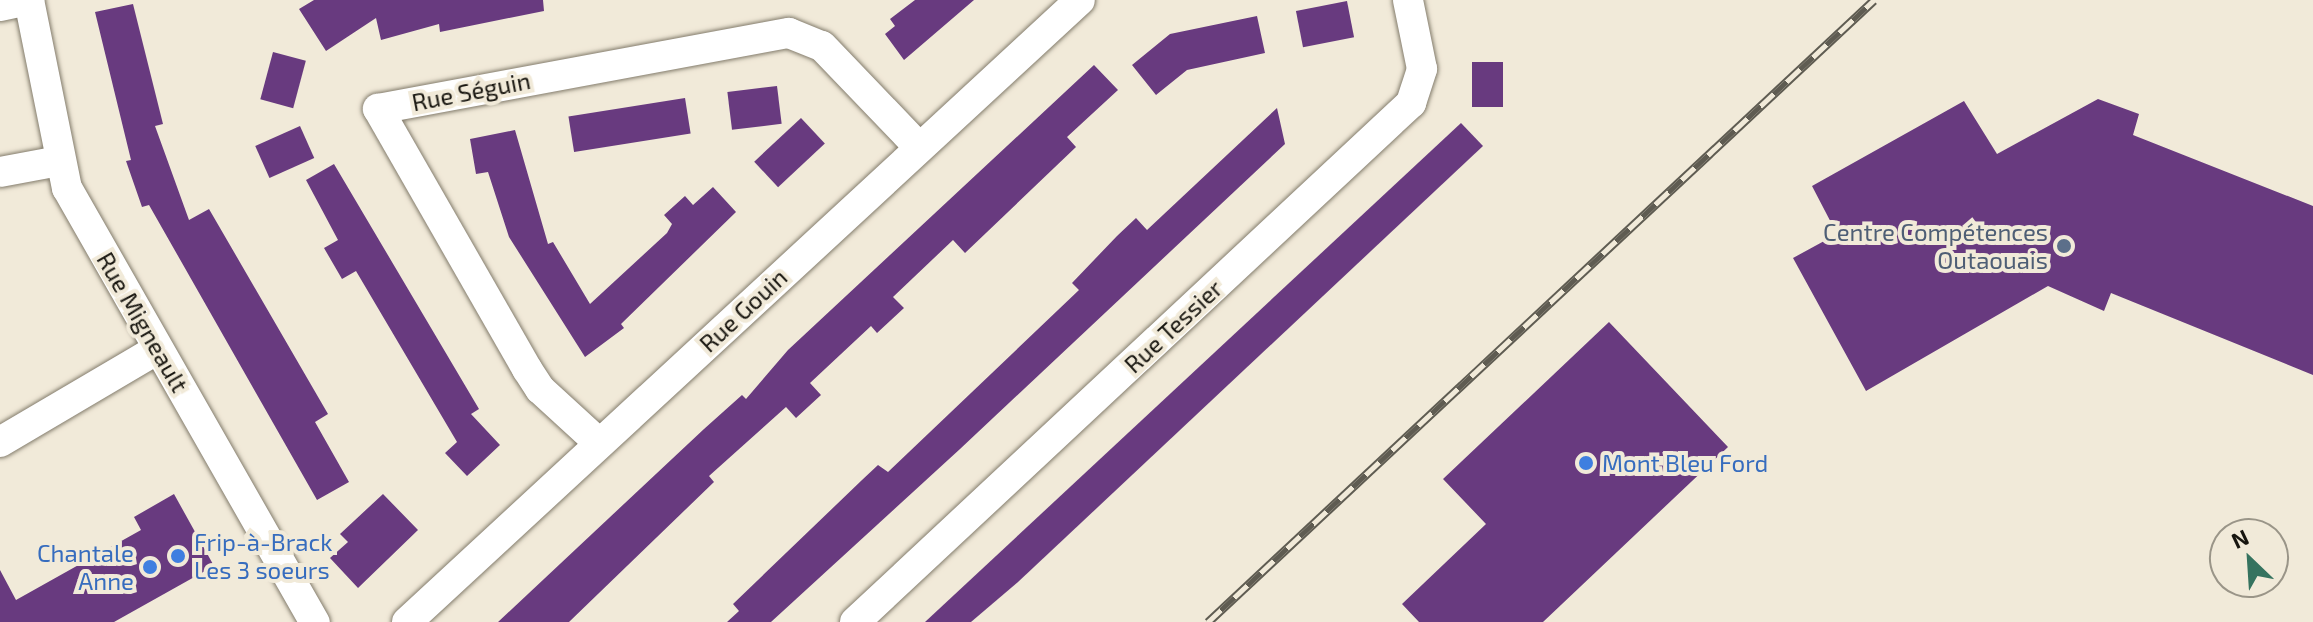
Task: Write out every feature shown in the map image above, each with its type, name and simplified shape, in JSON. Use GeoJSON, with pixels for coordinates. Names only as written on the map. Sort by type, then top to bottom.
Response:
{"type":"FeatureCollection","features":[{"type":"Feature","properties":{"kind":"street"},"geometry":{"type":"LineString","coordinates":[[0,6],[29,0]]}},
{"type":"Feature","properties":{"kind":"street","name":"Rue Migneault"},"geometry":{"type":"LineString","coordinates":[[29,0],[59,161],[67,188],[315,622]]}},
{"type":"Feature","properties":{"kind":"street","name":"Rue Gouin"},"geometry":{"type":"LineString","coordinates":[[407,622],[1080,0]]}},
{"type":"Feature","properties":{"kind":"street","name":"Rue Tessier"},"geometry":{"type":"LineString","coordinates":[[855,622],[1411,103],[1422,69],[1408,0]]}},
{"type":"Feature","properties":{"kind":"street","name":"Rue Séguin"},"geometry":{"type":"LineString","coordinates":[[599,443],[540,389],[378,109],[789,33],[822,46],[919,147]]}},
{"type":"Feature","properties":{"kind":"street"},"geometry":{"type":"LineString","coordinates":[[0,172],[59,161]]}},
{"type":"Feature","properties":{"kind":"street"},"geometry":{"type":"LineString","coordinates":[[0,442],[158,349]]}},
{"type":"Feature","properties":{"kind":"building"},"geometry":{"type":"Polygon","coordinates":[[[314,0],[543,0],[544,11],[440,32],[439,24],[381,40],[376,18],[326,51],[299,9],[314,0]]]}},
{"type":"Feature","properties":{"kind":"building"},"geometry":{"type":"Polygon","coordinates":[[[915,0],[974,0],[904,60],[885,34],[895,26],[890,19],[915,0]]]}},
{"type":"Feature","properties":{"kind":"building"},"geometry":{"type":"Polygon","coordinates":[[[1347,1],[1354,37],[1303,47],[1296,11],[1347,1]]]}},
{"type":"Feature","properties":{"kind":"building"},"geometry":{"type":"Polygon","coordinates":[[[133,4],[163,124],[155,126],[189,220],[209,209],[328,414],[315,422],[349,482],[317,500],[149,205],[142,207],[126,161],[131,160],[95,12],[133,4]]]}},
{"type":"Feature","properties":{"kind":"building"},"geometry":{"type":"Polygon","coordinates":[[[1257,16],[1265,53],[1187,70],[1156,95],[1132,65],[1170,34],[1257,16]]]}},
{"type":"Feature","properties":{"kind":"building"},"geometry":{"type":"Polygon","coordinates":[[[273,52],[306,61],[293,108],[260,99],[273,52]]]}},
{"type":"Feature","properties":{"kind":"building"},"geometry":{"type":"Polygon","coordinates":[[[1472,62],[1503,62],[1503,107],[1472,107],[1472,62]]]}},
{"type":"Feature","properties":{"kind":"building"},"geometry":{"type":"Polygon","coordinates":[[[1094,65],[1118,90],[1067,137],[1076,147],[965,253],[953,240],[893,297],[904,308],[877,333],[871,326],[810,383],[821,395],[796,418],[786,407],[709,476],[714,482],[569,622],[498,622],[704,429],[742,395],[746,399],[788,350],[1094,65]]]}},
{"type":"Feature","properties":{"kind":"building"},"geometry":{"type":"Polygon","coordinates":[[[777,86],[782,124],[732,130],[727,92],[777,86]]]}},
{"type":"Feature","properties":{"kind":"building"},"geometry":{"type":"Polygon","coordinates":[[[685,98],[691,134],[574,152],[568,116],[685,98]]]}},
{"type":"Feature","properties":{"kind":"building","name":"Centre Compétences Outaouais"},"geometry":{"type":"Polygon","coordinates":[[[2098,99],[2139,114],[2133,135],[2313,206],[2313,375],[2111,293],[2104,311],[2048,286],[1866,391],[1793,258],[1837,234],[1812,186],[1964,101],[1997,154],[2098,99]]]}},
{"type":"Feature","properties":{"kind":"building"},"geometry":{"type":"Polygon","coordinates":[[[1277,108],[1285,144],[960,449],[771,622],[727,622],[739,611],[733,604],[862,480],[878,465],[888,472],[1079,290],[1072,283],[1136,218],[1147,230],[1277,108]]]}},
{"type":"Feature","properties":{"kind":"building"},"geometry":{"type":"Polygon","coordinates":[[[801,118],[825,144],[778,187],[754,162],[801,118]]]}},
{"type":"Feature","properties":{"kind":"building"},"geometry":{"type":"Polygon","coordinates":[[[1461,123],[1483,146],[1018,582],[971,622],[925,622],[1461,123]]]}},
{"type":"Feature","properties":{"kind":"building"},"geometry":{"type":"Polygon","coordinates":[[[300,126],[314,158],[269,178],[255,146],[300,126]]]}},
{"type":"Feature","properties":{"kind":"building"},"geometry":{"type":"Polygon","coordinates":[[[515,130],[548,244],[553,242],[590,304],[667,233],[672,224],[664,215],[685,196],[693,205],[713,187],[736,212],[621,324],[624,328],[585,357],[509,237],[488,172],[476,174],[470,139],[515,130]]]}},
{"type":"Feature","properties":{"kind":"building"},"geometry":{"type":"Polygon","coordinates":[[[334,164],[479,409],[471,414],[500,445],[467,476],[445,453],[457,442],[356,271],[342,279],[324,248],[338,240],[306,180],[334,164]]]}},
{"type":"Feature","properties":{"kind":"building","name":"Mont Bleu Ford"},"geometry":{"type":"Polygon","coordinates":[[[1609,322],[1728,447],[1543,622],[1419,622],[1402,604],[1486,524],[1443,479],[1609,322]]]}},
{"type":"Feature","properties":{"kind":"building"},"geometry":{"type":"Polygon","coordinates":[[[174,494],[214,566],[114,622],[0,622],[0,570],[16,600],[141,530],[134,517],[174,494]]]}},
{"type":"Feature","properties":{"kind":"building"},"geometry":{"type":"Polygon","coordinates":[[[383,494],[418,530],[358,588],[330,558],[348,542],[340,534],[383,494]]]}},
{"type":"Feature","properties":{"kind":"railway"},"geometry":{"type":"LineString","coordinates":[[1208,622],[1874,0]]}},
{"type":"Feature","properties":{"kind":"place","name":"Centre Compétences Outaouais"},"geometry":{"type":"Point","coordinates":[2064,246]}},
{"type":"Feature","properties":{"kind":"place","name":"Mont Bleu Ford"},"geometry":{"type":"Point","coordinates":[1586,463]}},
{"type":"Feature","properties":{"kind":"place","name":"Frip-à-Brack Les 3 soeurs"},"geometry":{"type":"Point","coordinates":[178,556]}},
{"type":"Feature","properties":{"kind":"place","name":"Chantale Anne"},"geometry":{"type":"Point","coordinates":[150,567]}}]}
